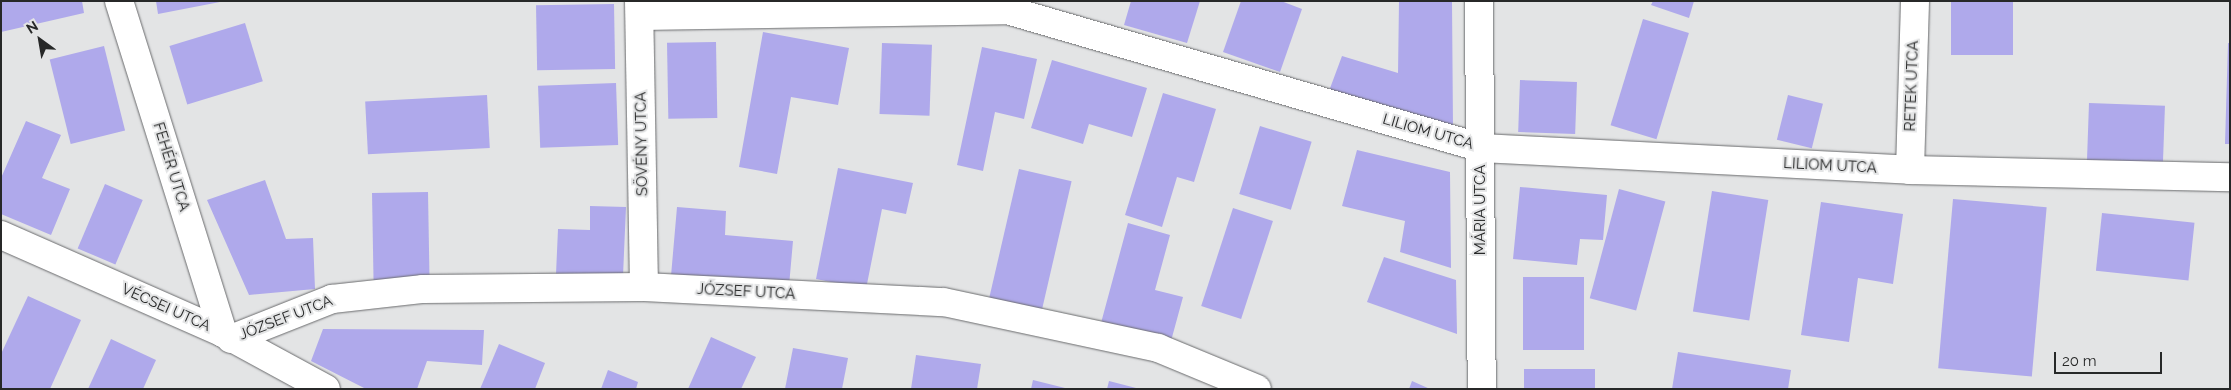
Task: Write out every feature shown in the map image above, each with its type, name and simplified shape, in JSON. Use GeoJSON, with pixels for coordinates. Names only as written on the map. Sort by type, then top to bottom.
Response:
{"type":"FeatureCollection","features":[{"type":"Feature","properties":{"kind":"street","name":"FEHÉR UTCA"},"geometry":{"type":"LineString","coordinates":[[119,1],[227,336]]}},
{"type":"Feature","properties":{"kind":"street","name":"MÁRIA UTCA"},"geometry":{"type":"LineString","coordinates":[[1479,1],[1482,389]]}},
{"type":"Feature","properties":{"kind":"street","name":"RETEK UTCA"},"geometry":{"type":"LineString","coordinates":[[1910,170],[1915,1]]}},
{"type":"Feature","properties":{"kind":"street","name":"LILIOM UTCA"},"geometry":{"type":"LineString","coordinates":[[639,9],[1007,10],[1481,148],[1910,170],[2230,177]]}},
{"type":"Feature","properties":{"kind":"street","name":"SÖVÉNY UTCA"},"geometry":{"type":"LineString","coordinates":[[639,9],[644,287]]}},
{"type":"Feature","properties":{"kind":"street","name":"VÉCSEI UTCA"},"geometry":{"type":"LineString","coordinates":[[1,234],[227,336],[326,389]]}},
{"type":"Feature","properties":{"kind":"street","name":"JÓZSEF UTCA"},"geometry":{"type":"LineString","coordinates":[[227,336],[332,299],[423,289],[644,287],[944,302],[1158,348],[1257,389]]}},
{"type":"Feature","properties":{"kind":"building"},"geometry":{"type":"Polygon","coordinates":[[[1,1],[82,1],[84,13],[1,32],[1,1]]]}},
{"type":"Feature","properties":{"kind":"building"},"geometry":{"type":"Polygon","coordinates":[[[156,1],[219,1],[220,2],[158,14],[156,1]]]}},
{"type":"Feature","properties":{"kind":"building"},"geometry":{"type":"Polygon","coordinates":[[[1131,1],[1200,1],[1187,43],[1124,25],[1131,1]]]}},
{"type":"Feature","properties":{"kind":"building"},"geometry":{"type":"Polygon","coordinates":[[[1241,1],[1281,1],[1302,9],[1280,72],[1223,52],[1241,1]]]}},
{"type":"Feature","properties":{"kind":"building"},"geometry":{"type":"Polygon","coordinates":[[[1399,1],[1452,1],[1453,128],[1329,91],[1342,56],[1398,73],[1399,1]]]}},
{"type":"Feature","properties":{"kind":"building"},"geometry":{"type":"Polygon","coordinates":[[[1653,1],[1694,1],[1689,18],[1651,5],[1653,1]]]}},
{"type":"Feature","properties":{"kind":"building"},"geometry":{"type":"Polygon","coordinates":[[[1951,1],[2013,1],[2013,55],[1951,55],[1951,1]]]}},
{"type":"Feature","properties":{"kind":"building"},"geometry":{"type":"Polygon","coordinates":[[[614,4],[615,69],[537,70],[536,5],[614,4]]]}},
{"type":"Feature","properties":{"kind":"building"},"geometry":{"type":"Polygon","coordinates":[[[1643,19],[1689,33],[1656,139],[1611,125],[1643,19]]]}},
{"type":"Feature","properties":{"kind":"building"},"geometry":{"type":"Polygon","coordinates":[[[245,23],[263,81],[187,104],[169,46],[245,23]]]}},
{"type":"Feature","properties":{"kind":"building"},"geometry":{"type":"Polygon","coordinates":[[[763,32],[849,48],[838,105],[791,97],[777,174],[739,167],[763,32]]]}},
{"type":"Feature","properties":{"kind":"building"},"geometry":{"type":"Polygon","coordinates":[[[716,42],[717,118],[668,119],[667,43],[716,42]]]}},
{"type":"Feature","properties":{"kind":"building"},"geometry":{"type":"Polygon","coordinates":[[[882,43],[932,45],[929,116],[880,114],[882,43]]]}},
{"type":"Feature","properties":{"kind":"building"},"geometry":{"type":"Polygon","coordinates":[[[2228,43],[2230,43],[2230,144],[2225,144],[2228,43]]]}},
{"type":"Feature","properties":{"kind":"building"},"geometry":{"type":"Polygon","coordinates":[[[104,46],[125,130],[71,144],[50,60],[104,46]]]}},
{"type":"Feature","properties":{"kind":"building"},"geometry":{"type":"Polygon","coordinates":[[[982,47],[1037,59],[1024,119],[995,112],[983,171],[957,165],[982,47]]]}},
{"type":"Feature","properties":{"kind":"building"},"geometry":{"type":"Polygon","coordinates":[[[1052,60],[1147,88],[1132,137],[1089,124],[1083,144],[1031,128],[1052,60]]]}},
{"type":"Feature","properties":{"kind":"building"},"geometry":{"type":"Polygon","coordinates":[[[1520,80],[1577,82],[1575,134],[1518,132],[1520,80]]]}},
{"type":"Feature","properties":{"kind":"building"},"geometry":{"type":"Polygon","coordinates":[[[616,83],[618,145],[540,148],[538,86],[616,83]]]}},
{"type":"Feature","properties":{"kind":"building"},"geometry":{"type":"Polygon","coordinates":[[[1163,93],[1216,109],[1194,182],[1177,177],[1162,227],[1125,215],[1163,93]]]}},
{"type":"Feature","properties":{"kind":"building"},"geometry":{"type":"Polygon","coordinates":[[[487,95],[490,148],[368,154],[365,101],[487,95]]]}},
{"type":"Feature","properties":{"kind":"building"},"geometry":{"type":"Polygon","coordinates":[[[1788,95],[1823,104],[1812,148],[1777,140],[1788,95]]]}},
{"type":"Feature","properties":{"kind":"building"},"geometry":{"type":"Polygon","coordinates":[[[2089,103],[2165,106],[2163,167],[2087,164],[2089,103]]]}},
{"type":"Feature","properties":{"kind":"building"},"geometry":{"type":"Polygon","coordinates":[[[26,121],[61,135],[42,178],[70,189],[51,235],[1,214],[1,178],[26,121]]]}},
{"type":"Feature","properties":{"kind":"building"},"geometry":{"type":"Polygon","coordinates":[[[1260,126],[1312,142],[1291,210],[1239,194],[1260,126]]]}},
{"type":"Feature","properties":{"kind":"building"},"geometry":{"type":"Polygon","coordinates":[[[1357,150],[1450,172],[1451,268],[1400,252],[1405,221],[1342,206],[1357,150]]]}},
{"type":"Feature","properties":{"kind":"building"},"geometry":{"type":"Polygon","coordinates":[[[838,168],[913,183],[906,214],[882,209],[866,289],[816,279],[838,168]]]}},
{"type":"Feature","properties":{"kind":"building"},"geometry":{"type":"Polygon","coordinates":[[[1019,169],[1072,181],[1041,313],[989,301],[1019,169]]]}},
{"type":"Feature","properties":{"kind":"building"},"geometry":{"type":"Polygon","coordinates":[[[265,180],[286,239],[313,238],[315,289],[249,295],[207,200],[265,180]]]}},
{"type":"Feature","properties":{"kind":"building"},"geometry":{"type":"Polygon","coordinates":[[[105,184],[143,200],[115,264],[78,248],[105,184]]]}},
{"type":"Feature","properties":{"kind":"building"},"geometry":{"type":"Polygon","coordinates":[[[1520,187],[1607,195],[1603,240],[1580,239],[1577,265],[1513,259],[1520,187]]]}},
{"type":"Feature","properties":{"kind":"building"},"geometry":{"type":"Polygon","coordinates":[[[1619,189],[1665,201],[1636,311],[1590,298],[1619,189]]]}},
{"type":"Feature","properties":{"kind":"building"},"geometry":{"type":"Polygon","coordinates":[[[1712,191],[1768,200],[1749,320],[1693,311],[1712,191]]]}},
{"type":"Feature","properties":{"kind":"building"},"geometry":{"type":"Polygon","coordinates":[[[428,192],[430,282],[374,283],[372,193],[428,192]]]}},
{"type":"Feature","properties":{"kind":"building"},"geometry":{"type":"Polygon","coordinates":[[[1953,199],[2047,207],[2032,377],[1938,368],[1953,199]]]}},
{"type":"Feature","properties":{"kind":"building"},"geometry":{"type":"Polygon","coordinates":[[[1821,202],[1903,214],[1893,284],[1858,278],[1849,342],[1801,335],[1821,202]]]}},
{"type":"Feature","properties":{"kind":"building"},"geometry":{"type":"Polygon","coordinates":[[[590,206],[626,207],[623,276],[556,274],[558,229],[590,230],[590,206]]]}},
{"type":"Feature","properties":{"kind":"building"},"geometry":{"type":"Polygon","coordinates":[[[677,207],[726,211],[725,235],[793,241],[789,286],[671,276],[677,207]]]}},
{"type":"Feature","properties":{"kind":"building"},"geometry":{"type":"Polygon","coordinates":[[[1233,208],[1273,221],[1241,319],[1201,306],[1233,208]]]}},
{"type":"Feature","properties":{"kind":"building"},"geometry":{"type":"Polygon","coordinates":[[[2102,213],[2194,223],[2188,280],[2096,271],[2102,213]]]}},
{"type":"Feature","properties":{"kind":"building"},"geometry":{"type":"Polygon","coordinates":[[[1128,223],[1170,235],[1155,290],[1183,297],[1171,341],[1101,323],[1128,223]]]}},
{"type":"Feature","properties":{"kind":"building"},"geometry":{"type":"Polygon","coordinates":[[[1384,257],[1456,280],[1457,334],[1367,302],[1384,257]]]}},
{"type":"Feature","properties":{"kind":"building"},"geometry":{"type":"Polygon","coordinates":[[[1523,277],[1584,277],[1584,350],[1523,350],[1523,277]]]}},
{"type":"Feature","properties":{"kind":"building"},"geometry":{"type":"Polygon","coordinates":[[[28,296],[81,320],[50,389],[1,389],[1,354],[28,296]]]}},
{"type":"Feature","properties":{"kind":"building"},"geometry":{"type":"Polygon","coordinates":[[[323,329],[484,330],[482,365],[427,361],[417,389],[366,389],[311,361],[323,329]]]}},
{"type":"Feature","properties":{"kind":"building"},"geometry":{"type":"Polygon","coordinates":[[[711,337],[756,357],[741,389],[688,389],[711,337]]]}},
{"type":"Feature","properties":{"kind":"building"},"geometry":{"type":"Polygon","coordinates":[[[111,339],[156,360],[143,389],[88,389],[111,339]]]}},
{"type":"Feature","properties":{"kind":"building"},"geometry":{"type":"Polygon","coordinates":[[[499,344],[545,363],[535,389],[480,389],[499,344]]]}},
{"type":"Feature","properties":{"kind":"building"},"geometry":{"type":"Polygon","coordinates":[[[793,348],[848,358],[842,389],[785,389],[793,348]]]}},
{"type":"Feature","properties":{"kind":"building"},"geometry":{"type":"Polygon","coordinates":[[[1678,352],[1791,370],[1788,389],[1672,389],[1678,352]]]}},
{"type":"Feature","properties":{"kind":"building"},"geometry":{"type":"Polygon","coordinates":[[[916,355],[981,364],[977,389],[911,389],[916,355]]]}},
{"type":"Feature","properties":{"kind":"building"},"geometry":{"type":"Polygon","coordinates":[[[1524,369],[1595,369],[1595,389],[1524,389],[1524,369]]]}},
{"type":"Feature","properties":{"kind":"building"},"geometry":{"type":"Polygon","coordinates":[[[608,370],[638,382],[636,389],[601,389],[608,370]]]}},
{"type":"Feature","properties":{"kind":"building"},"geometry":{"type":"Polygon","coordinates":[[[1033,380],[1065,388],[1065,389],[1031,389],[1033,380]]]}},
{"type":"Feature","properties":{"kind":"building"},"geometry":{"type":"Polygon","coordinates":[[[1109,381],[1136,388],[1136,389],[1107,389],[1109,381]]]}},
{"type":"Feature","properties":{"kind":"building"},"geometry":{"type":"Polygon","coordinates":[[[1412,381],[1430,389],[1409,389],[1412,381]]]}}]}
